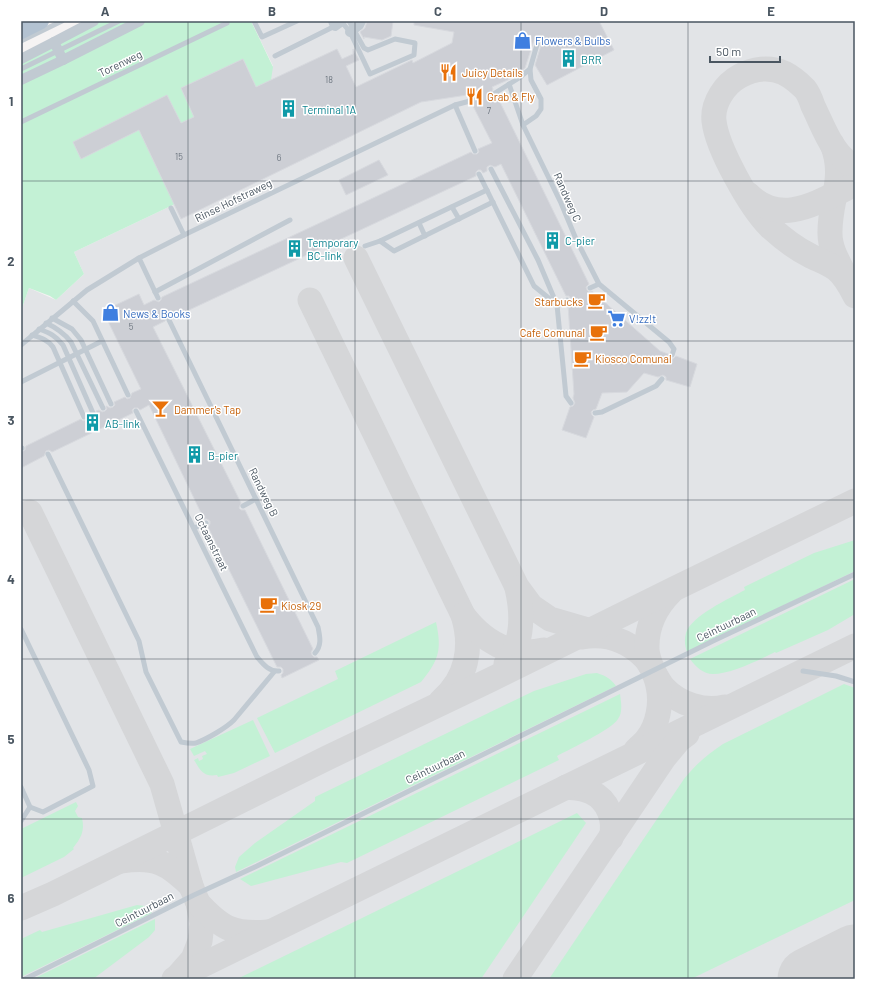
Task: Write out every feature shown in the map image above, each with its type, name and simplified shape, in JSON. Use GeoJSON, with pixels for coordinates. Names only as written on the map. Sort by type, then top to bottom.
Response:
{"type":"FeatureCollection","features":[{"type":"Feature","properties":{"kind":"main road"},"geometry":{"type":"LineString","coordinates":[[21,31],[41,21]]}},
{"type":"Feature","properties":{"kind":"street"},"geometry":{"type":"LineString","coordinates":[[21,80],[59,51],[94,21]]}},
{"type":"Feature","properties":{"kind":"street"},"geometry":{"type":"LineString","coordinates":[[21,59],[59,51],[140,21]]}},
{"type":"Feature","properties":{"kind":"street"},"geometry":{"type":"LineString","coordinates":[[351,27],[359,25],[361,21]]}},
{"type":"Feature","properties":{"kind":"lane"},"geometry":{"type":"LineString","coordinates":[[21,40],[62,21]]}},
{"type":"Feature","properties":{"kind":"lane"},"geometry":{"type":"LineString","coordinates":[[21,69],[119,21]]}},
{"type":"Feature","properties":{"kind":"lane"},"geometry":{"type":"LineString","coordinates":[[254,21],[262,37],[297,21]]}},
{"type":"Feature","properties":{"kind":"lane"},"geometry":{"type":"LineString","coordinates":[[275,56],[338,22],[351,27],[364,48],[368,50],[395,39],[415,43],[414,55],[370,74],[351,27]]}},
{"type":"Feature","properties":{"kind":"lane","name":"Torenweg"},"geometry":{"type":"LineString","coordinates":[[21,122],[227,23]]}},
{"type":"Feature","properties":{"kind":"lane"},"geometry":{"type":"LineString","coordinates":[[523,125],[536,116],[541,109],[541,99],[531,80],[530,69],[538,41]]}},
{"type":"Feature","properties":{"kind":"lane"},"geometry":{"type":"LineString","coordinates":[[495,93],[519,78],[530,69]]}},
{"type":"Feature","properties":{"kind":"lane","name":"Randweg C"},"geometry":{"type":"LineString","coordinates":[[509,84],[523,125],[598,284],[669,342],[674,349],[672,355]]}},
{"type":"Feature","properties":{"kind":"lane","name":"Rinse Hofstraweg"},"geometry":{"type":"LineString","coordinates":[[21,345],[87,290],[139,258],[455,105],[470,101]]}},
{"type":"Feature","properties":{"kind":"lane"},"geometry":{"type":"LineString","coordinates":[[455,105],[475,151]]}},
{"type":"Feature","properties":{"kind":"lane"},"geometry":{"type":"LineString","coordinates":[[491,169],[538,260],[557,305],[566,396],[571,402]]}},
{"type":"Feature","properties":{"kind":"lane"},"geometry":{"type":"LineString","coordinates":[[479,174],[534,286],[557,305]]}},
{"type":"Feature","properties":{"kind":"lane"},"geometry":{"type":"LineString","coordinates":[[366,246],[380,241],[487,190]]}},
{"type":"Feature","properties":{"kind":"lane"},"geometry":{"type":"LineString","coordinates":[[380,241],[394,252],[493,202]]}},
{"type":"Feature","properties":{"kind":"lane"},"geometry":{"type":"LineString","coordinates":[[452,207],[459,219]]}},
{"type":"Feature","properties":{"kind":"lane"},"geometry":{"type":"LineString","coordinates":[[171,208],[184,235]]}},
{"type":"Feature","properties":{"kind":"lane"},"geometry":{"type":"LineString","coordinates":[[155,292],[290,220]]}},
{"type":"Feature","properties":{"kind":"lane"},"geometry":{"type":"LineString","coordinates":[[418,223],[425,236]]}},
{"type":"Feature","properties":{"kind":"lane"},"geometry":{"type":"LineString","coordinates":[[139,258],[158,298]]}},
{"type":"Feature","properties":{"kind":"lane"},"geometry":{"type":"LineString","coordinates":[[590,288],[598,284]]}},
{"type":"Feature","properties":{"kind":"lane"},"geometry":{"type":"LineString","coordinates":[[557,305],[568,300]]}},
{"type":"Feature","properties":{"kind":"lane"},"geometry":{"type":"LineString","coordinates":[[73,301],[93,321],[128,395]]}},
{"type":"Feature","properties":{"kind":"lane"},"geometry":{"type":"LineString","coordinates":[[52,318],[72,329],[81,340],[111,404]]}},
{"type":"Feature","properties":{"kind":"lane","name":"Randweg B"},"geometry":{"type":"LineString","coordinates":[[169,320],[318,627],[321,639],[317,652],[315,653]]}},
{"type":"Feature","properties":{"kind":"lane"},"geometry":{"type":"LineString","coordinates":[[46,324],[57,328],[66,334],[72,342],[103,408]]}},
{"type":"Feature","properties":{"kind":"lane"},"geometry":{"type":"LineString","coordinates":[[39,330],[51,333],[58,338],[93,413]]}},
{"type":"Feature","properties":{"kind":"lane"},"geometry":{"type":"LineString","coordinates":[[32,335],[50,342],[84,417]]}},
{"type":"Feature","properties":{"kind":"lane"},"geometry":{"type":"LineString","coordinates":[[21,382],[102,341]]}},
{"type":"Feature","properties":{"kind":"lane"},"geometry":{"type":"LineString","coordinates":[[595,413],[602,412],[656,386],[662,379]]}},
{"type":"Feature","properties":{"kind":"lane","name":"Octaanstraat"},"geometry":{"type":"LineString","coordinates":[[48,454],[139,641],[146,672],[181,742],[188,744],[196,743],[228,726],[277,672],[264,666],[257,657],[136,411]]}},
{"type":"Feature","properties":{"kind":"lane"},"geometry":{"type":"LineString","coordinates":[[242,506],[256,499]]}},
{"type":"Feature","properties":{"kind":"lane"},"geometry":{"type":"LineString","coordinates":[[194,528],[206,523]]}},
{"type":"Feature","properties":{"kind":"lane","name":"Ceintuurbaan"},"geometry":{"type":"LineString","coordinates":[[25,979],[194,895],[257,866],[653,672],[713,641],[855,574]]}},
{"type":"Feature","properties":{"kind":"lane"},"geometry":{"type":"LineString","coordinates":[[21,629],[89,770],[94,786],[43,812],[30,807],[21,788]]}},
{"type":"Feature","properties":{"kind":"lane"},"geometry":{"type":"LineString","coordinates":[[803,671],[836,676],[855,682]]}},
{"type":"Feature","properties":{"kind":"lane"},"geometry":{"type":"LineString","coordinates":[[21,821],[30,807]]}},
{"type":"Feature","properties":{"kind":"shaded area"},"geometry":{"type":"Polygon","coordinates":[[[251,21],[855,21],[855,979],[21,979],[21,311],[29,288],[56,300],[84,274],[74,252],[175,204],[144,141],[273,66],[251,21]]]}},
{"type":"Feature","properties":{"kind":"green space"},"geometry":{"type":"Polygon","coordinates":[[[98,21],[251,21],[273,67],[271,80],[175,204],[74,252],[84,274],[56,300],[50,296],[29,288],[21,311],[21,59],[98,21]]]}},
{"type":"Feature","properties":{"kind":"green space"},"geometry":{"type":"Polygon","coordinates":[[[855,540],[855,571],[687,652],[685,638],[689,627],[695,620],[712,608],[745,590],[744,587],[814,553],[855,540]]]}},
{"type":"Feature","properties":{"kind":"green space"},"geometry":{"type":"Polygon","coordinates":[[[855,579],[855,614],[828,630],[728,672],[709,674],[697,667],[690,659],[855,579]]]}},
{"type":"Feature","properties":{"kind":"green space"},"geometry":{"type":"Polygon","coordinates":[[[436,622],[439,640],[438,654],[432,667],[421,682],[275,753],[257,718],[338,679],[335,671],[436,622]]]}},
{"type":"Feature","properties":{"kind":"green space"},"geometry":{"type":"Polygon","coordinates":[[[597,673],[608,678],[616,686],[236,872],[235,867],[239,857],[255,843],[315,801],[315,797],[534,691],[586,674],[597,673]]]}},
{"type":"Feature","properties":{"kind":"green space"},"geometry":{"type":"Polygon","coordinates":[[[844,684],[855,688],[855,900],[691,979],[549,979],[684,779],[697,764],[723,744],[844,684]]]}},
{"type":"Feature","properties":{"kind":"green space"},"geometry":{"type":"Polygon","coordinates":[[[620,694],[621,713],[618,719],[599,734],[557,756],[559,760],[347,863],[341,862],[251,886],[240,879],[620,694]]]}},
{"type":"Feature","properties":{"kind":"green space"},"geometry":{"type":"Polygon","coordinates":[[[253,720],[270,756],[234,773],[218,777],[217,775],[205,774],[194,760],[198,758],[199,761],[203,759],[202,756],[207,754],[205,751],[194,756],[190,749],[253,720]]]}},
{"type":"Feature","properties":{"kind":"green space"},"geometry":{"type":"Polygon","coordinates":[[[76,802],[78,806],[75,811],[78,817],[82,818],[83,827],[82,834],[73,848],[74,849],[64,857],[21,878],[21,829],[76,802]]]}},
{"type":"Feature","properties":{"kind":"green space"},"geometry":{"type":"Polygon","coordinates":[[[577,813],[586,823],[481,979],[237,979],[577,813]]]}},
{"type":"Feature","properties":{"kind":"green space"},"geometry":{"type":"Polygon","coordinates":[[[137,905],[145,906],[152,913],[21,977],[21,939],[40,930],[42,932],[137,905]]]}},
{"type":"Feature","properties":{"kind":"green space"},"geometry":{"type":"Polygon","coordinates":[[[155,919],[155,930],[149,937],[93,979],[33,979],[155,919]]]}},
{"type":"Feature","properties":{"kind":"building"},"geometry":{"type":"Polygon","coordinates":[[[367,21],[393,21],[391,36],[382,40],[364,37],[364,39],[360,32],[365,28],[367,21]]]}},
{"type":"Feature","properties":{"kind":"building"},"geometry":{"type":"Polygon","coordinates":[[[414,21],[599,21],[614,50],[547,85],[535,65],[542,42],[541,38],[537,37],[534,40],[525,68],[512,78],[492,87],[493,89],[491,94],[493,97],[497,96],[589,284],[586,287],[587,290],[589,292],[592,291],[660,351],[668,354],[669,358],[673,359],[676,356],[697,364],[690,387],[666,380],[666,377],[663,375],[658,377],[644,373],[627,392],[602,393],[596,409],[591,412],[594,417],[586,438],[562,430],[570,407],[575,403],[573,398],[574,394],[568,304],[571,302],[571,299],[569,296],[566,296],[501,164],[495,167],[490,165],[487,167],[487,171],[483,173],[481,170],[478,170],[476,172],[476,176],[172,318],[168,316],[165,321],[153,327],[241,503],[239,508],[241,510],[245,510],[313,649],[311,652],[312,655],[317,657],[319,660],[282,678],[281,675],[283,673],[283,669],[281,667],[277,667],[208,527],[210,521],[204,519],[149,405],[140,410],[138,408],[134,408],[132,410],[133,413],[52,452],[49,450],[46,451],[44,456],[21,468],[21,452],[25,450],[26,446],[81,419],[83,421],[86,420],[88,415],[92,417],[95,416],[97,414],[96,411],[105,411],[107,409],[106,406],[110,408],[113,407],[115,405],[114,402],[125,397],[127,399],[130,398],[132,393],[141,389],[103,311],[139,294],[144,305],[154,300],[159,302],[162,297],[471,152],[473,154],[477,154],[479,152],[478,149],[492,143],[472,104],[474,102],[473,98],[468,97],[467,95],[421,102],[181,219],[139,130],[81,159],[73,142],[167,95],[181,123],[194,117],[181,88],[243,59],[256,87],[337,49],[342,59],[353,54],[353,49],[359,60],[346,66],[356,87],[412,60],[413,63],[452,43],[454,32],[414,25],[414,21]]]}},
{"type":"Feature","properties":{"kind":"building"},"geometry":{"type":"Polygon","coordinates":[[[379,160],[388,175],[346,195],[339,180],[379,160]]]}},
{"type":"Feature","properties":{"kind":"taxiway"},"geometry":{"type":"LineString","coordinates":[[855,167],[840,156],[825,132],[805,89],[790,76],[784,73],[761,69],[740,76],[729,84],[717,101],[714,114],[716,132],[728,161],[753,206],[770,227],[784,239],[812,257],[836,269],[847,281],[855,296]]}},
{"type":"Feature","properties":{"kind":"taxiway"},"geometry":{"type":"LineString","coordinates":[[832,144],[836,156],[837,179],[830,222],[830,240],[835,256],[846,277]]}},
{"type":"Feature","properties":{"kind":"taxiway"},"geometry":{"type":"LineString","coordinates":[[748,194],[760,204],[772,209],[785,210],[797,209],[810,205],[847,188]]}},
{"type":"Feature","properties":{"kind":"taxiway"},"geometry":{"type":"LineString","coordinates":[[356,258],[517,587],[531,606],[550,619],[598,633]]}},
{"type":"Feature","properties":{"kind":"taxiway"},"geometry":{"type":"LineString","coordinates":[[310,300],[463,615],[467,639],[466,662],[457,683],[441,701]]}},
{"type":"Feature","properties":{"kind":"taxiway"},"geometry":{"type":"LineString","coordinates":[[21,908],[53,894],[327,758],[490,680],[855,501]]}},
{"type":"Feature","properties":{"kind":"taxiway"},"geometry":{"type":"LineString","coordinates":[[30,512],[162,784],[191,886],[198,903],[202,923],[200,941],[193,959],[178,976]]}},
{"type":"Feature","properties":{"kind":"taxiway"},"geometry":{"type":"LineString","coordinates":[[506,664],[512,655],[519,637],[521,618],[517,588]]}},
{"type":"Feature","properties":{"kind":"taxiway"},"geometry":{"type":"LineString","coordinates":[[636,750],[651,733],[658,714],[660,699],[657,682],[650,664],[647,642],[650,626],[656,612],[671,592]]}},
{"type":"Feature","properties":{"kind":"taxiway"},"geometry":{"type":"LineString","coordinates":[[463,615],[479,633],[498,645],[520,652],[544,650]]}},
{"type":"Feature","properties":{"kind":"taxiway"},"geometry":{"type":"LineString","coordinates":[[582,637],[599,636],[623,642],[647,660],[664,688],[670,694],[684,702],[700,707],[725,707]]}},
{"type":"Feature","properties":{"kind":"taxiway"},"geometry":{"type":"LineString","coordinates":[[174,979],[855,646]]}},
{"type":"Feature","properties":{"kind":"taxiway"},"geometry":{"type":"LineString","coordinates":[[515,979],[664,758],[679,740],[687,734]]}},
{"type":"Feature","properties":{"kind":"taxiway"},"geometry":{"type":"LineString","coordinates":[[566,787],[588,791],[602,800],[606,805],[611,818],[611,838]]}},
{"type":"Feature","properties":{"kind":"taxiway"},"geometry":{"type":"LineString","coordinates":[[122,861],[143,860],[160,863],[175,872],[191,886]]}},
{"type":"Feature","properties":{"kind":"taxiway"},"geometry":{"type":"LineString","coordinates":[[198,903],[206,912],[228,928],[246,932],[268,932]]}},
{"type":"Feature","properties":{"kind":"runway"},"geometry":{"type":"LineString","coordinates":[[809,979],[855,956]]}},
{"type":"Feature","properties":{"kind":"place","name":"Flowers & Bulbs"},"geometry":{"type":"Point","coordinates":[522,40]}},
{"type":"Feature","properties":{"kind":"place","name":"BRR"},"geometry":{"type":"Point","coordinates":[568,59]}},
{"type":"Feature","properties":{"kind":"place","name":"Juicy Details"},"geometry":{"type":"Point","coordinates":[449,72]}},
{"type":"Feature","properties":{"kind":"place","name":"Grab & Fly"},"geometry":{"type":"Point","coordinates":[474,96]}},
{"type":"Feature","properties":{"kind":"place","name":"Terminal 1A"},"geometry":{"type":"Point","coordinates":[289,109]}},
{"type":"Feature","properties":{"kind":"place","name":"C-pier"},"geometry":{"type":"Point","coordinates":[552,240]}},
{"type":"Feature","properties":{"kind":"place","name":"Temporary BC-link"},"geometry":{"type":"Point","coordinates":[294,248]}},
{"type":"Feature","properties":{"kind":"place","name":"Starbucks"},"geometry":{"type":"Point","coordinates":[596,301]}},
{"type":"Feature","properties":{"kind":"place","name":"News & Books"},"geometry":{"type":"Point","coordinates":[110,313]}},
{"type":"Feature","properties":{"kind":"place","name":"V!zz!t"},"geometry":{"type":"Point","coordinates":[616,318]}},
{"type":"Feature","properties":{"kind":"place","name":"Cafe Comunal"},"geometry":{"type":"Point","coordinates":[598,332]}},
{"type":"Feature","properties":{"kind":"place","name":"Kiosco Comunal"},"geometry":{"type":"Point","coordinates":[582,358]}},
{"type":"Feature","properties":{"kind":"place","name":"Dammer's Tap"},"geometry":{"type":"Point","coordinates":[161,409]}},
{"type":"Feature","properties":{"kind":"place","name":"AB-link"},"geometry":{"type":"Point","coordinates":[92,423]}},
{"type":"Feature","properties":{"kind":"place","name":"B-pier"},"geometry":{"type":"Point","coordinates":[195,455]}},
{"type":"Feature","properties":{"kind":"place","name":"Kiosk 29"},"geometry":{"type":"Point","coordinates":[268,605]}}]}
